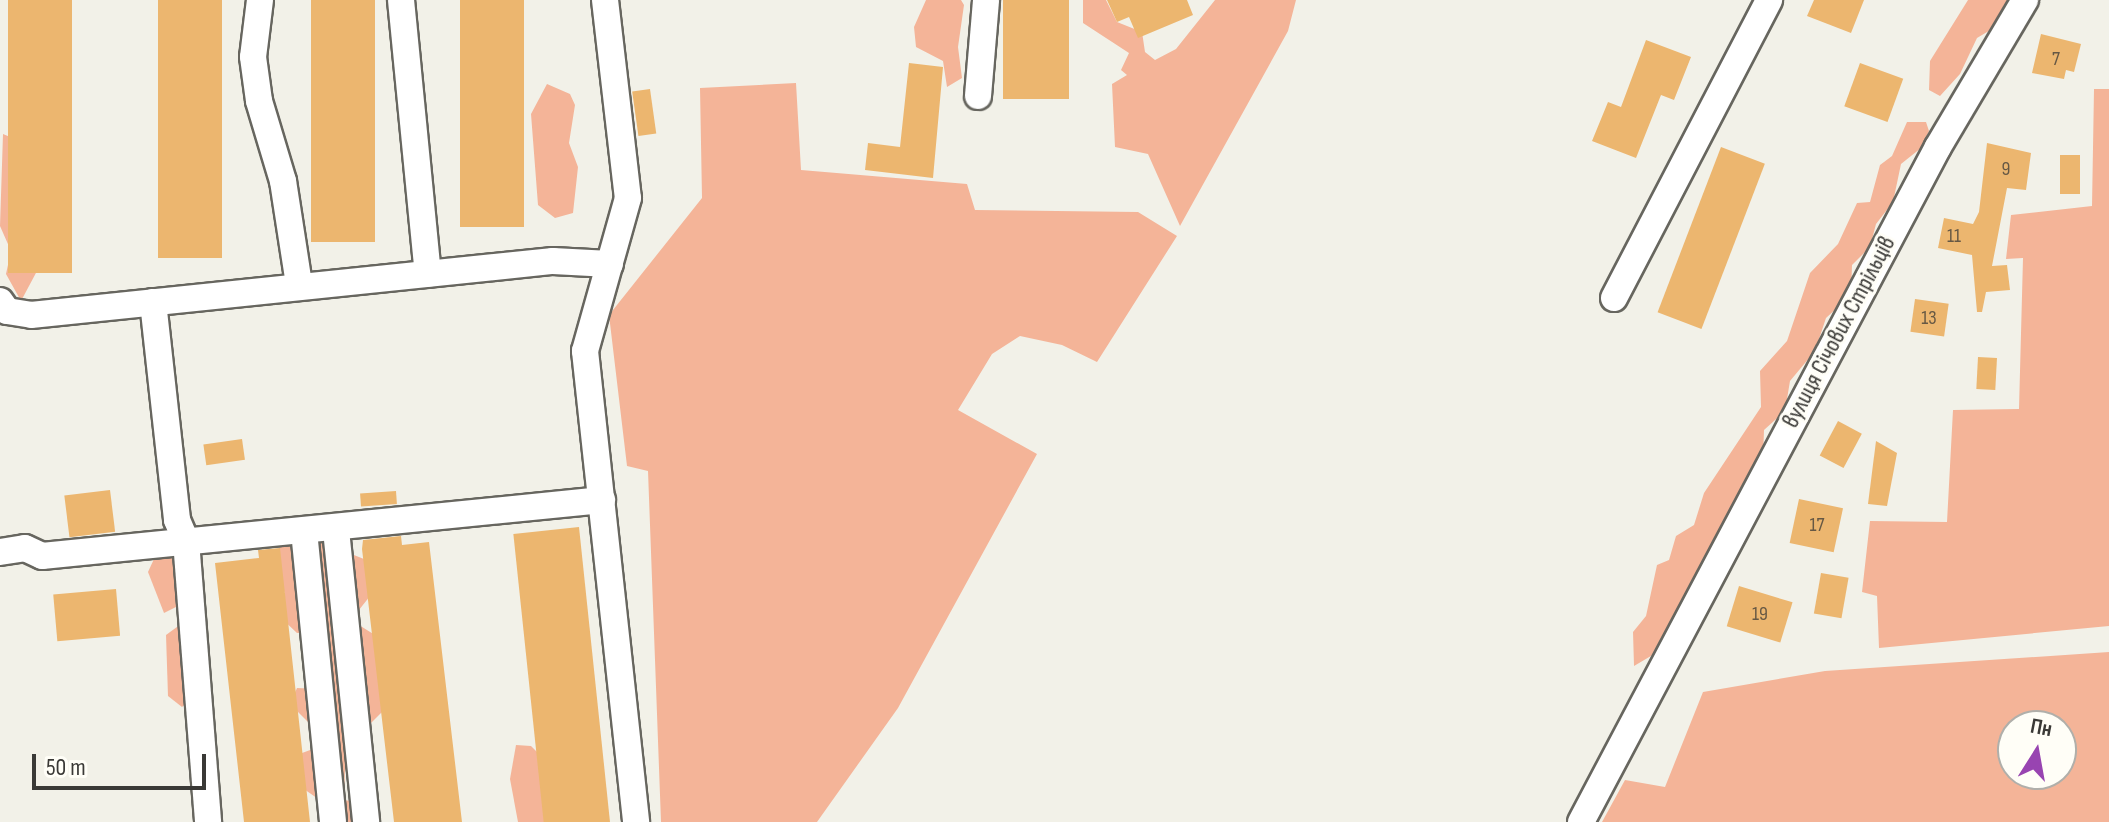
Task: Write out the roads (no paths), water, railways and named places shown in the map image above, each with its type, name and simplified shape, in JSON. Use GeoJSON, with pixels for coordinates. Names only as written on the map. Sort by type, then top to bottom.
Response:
{"type":"FeatureCollection","features":[{"type":"Feature","properties":{"kind":"street"},"geometry":{"type":"LineString","coordinates":[[260,0],[253,57],[259,101],[283,181],[299,284]]}},
{"type":"Feature","properties":{"kind":"street"},"geometry":{"type":"LineString","coordinates":[[401,0],[428,274]]}},
{"type":"Feature","properties":{"kind":"street"},"geometry":{"type":"LineString","coordinates":[[605,0],[628,198],[585,351],[636,822]]}},
{"type":"Feature","properties":{"kind":"street"},"geometry":{"type":"LineString","coordinates":[[978,96],[986,0]]}},
{"type":"Feature","properties":{"kind":"street"},"geometry":{"type":"LineString","coordinates":[[1614,298],[1769,0]]}},
{"type":"Feature","properties":{"kind":"street","name":"вулиця Січових Стрільців"},"geometry":{"type":"LineString","coordinates":[[1581,822],[1665,672],[1799,405],[2025,0]]}},
{"type":"Feature","properties":{"kind":"street"},"geometry":{"type":"LineString","coordinates":[[0,301],[7,311],[31,315],[299,284],[553,261],[610,264]]}},
{"type":"Feature","properties":{"kind":"street"},"geometry":{"type":"LineString","coordinates":[[153,302],[177,520],[186,541],[208,822]]}},
{"type":"Feature","properties":{"kind":"street"},"geometry":{"type":"LineString","coordinates":[[0,552],[25,548],[42,556],[336,530],[602,500]]}},
{"type":"Feature","properties":{"kind":"street"},"geometry":{"type":"LineString","coordinates":[[336,530],[366,822]]}},
{"type":"Feature","properties":{"kind":"street"},"geometry":{"type":"LineString","coordinates":[[304,531],[333,822]]}}]}
